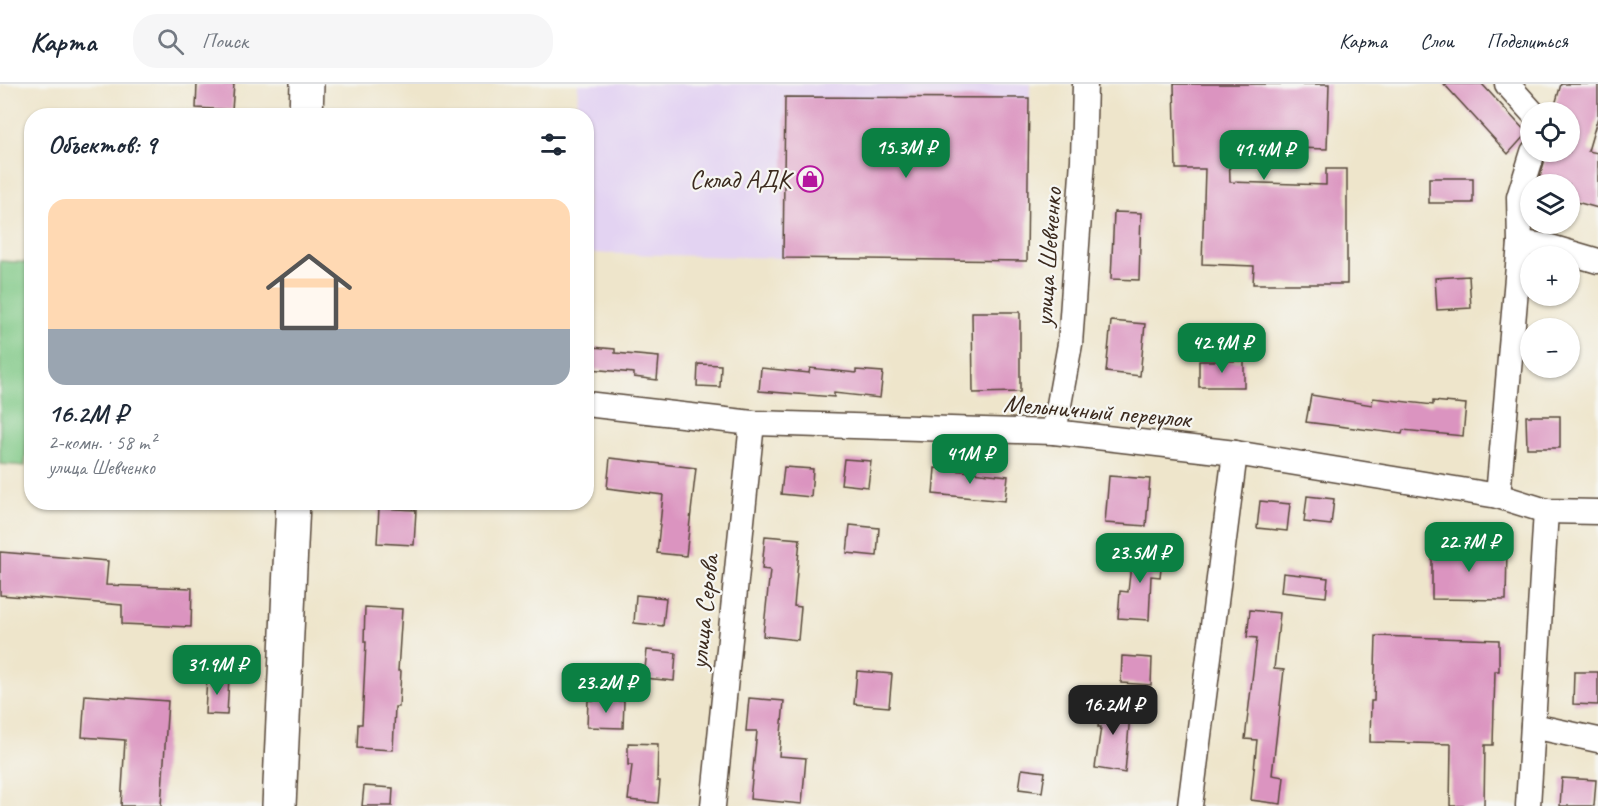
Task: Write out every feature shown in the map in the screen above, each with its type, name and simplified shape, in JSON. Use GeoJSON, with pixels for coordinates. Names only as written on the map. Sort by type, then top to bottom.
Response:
{"type":"FeatureCollection","features":[{"type":"Feature","properties":{"kind":"main road"},"geometry":{"type":"LineString","coordinates":[[306,108],[307,84]]}},
{"type":"Feature","properties":{"kind":"main road"},"geometry":{"type":"LineString","coordinates":[[279,806],[293,510]]}},
{"type":"Feature","properties":{"kind":"street","name":"улица Шевченко"},"geometry":{"type":"LineString","coordinates":[[1054,432],[1070,344],[1083,160],[1085,84]]}},
{"type":"Feature","properties":{"kind":"street"},"geometry":{"type":"LineString","coordinates":[[1507,84],[1523,102]]}},
{"type":"Feature","properties":{"kind":"street"},"geometry":{"type":"LineString","coordinates":[[1498,496],[1520,243],[1520,197],[1530,162]]}},
{"type":"Feature","properties":{"kind":"street"},"geometry":{"type":"LineString","coordinates":[[1520,243],[1547,246],[1598,261]]}},
{"type":"Feature","properties":{"kind":"street","name":"Мельничный переулок"},"geometry":{"type":"LineString","coordinates":[[594,405],[752,423],[1054,432],[1235,453],[1498,496],[1546,511],[1598,512]]}},
{"type":"Feature","properties":{"kind":"street","name":"улица Серова"},"geometry":{"type":"LineString","coordinates":[[713,806],[752,423]]}},
{"type":"Feature","properties":{"kind":"street"},"geometry":{"type":"LineString","coordinates":[[1190,806],[1235,453]]}},
{"type":"Feature","properties":{"kind":"street"},"geometry":{"type":"LineString","coordinates":[[1528,806],[1546,511]]}},
{"type":"Feature","properties":{"kind":"street"},"geometry":{"type":"LineString","coordinates":[[1533,726],[1598,740]]}},
{"type":"Feature","properties":{"kind":"shaded area"},"geometry":{"type":"Polygon","coordinates":[[[578,84],[1030,84],[1027,261],[594,253],[594,108],[577,108],[578,84]]]}},
{"type":"Feature","properties":{"kind":"green space"},"geometry":{"type":"Polygon","coordinates":[[[0,261],[24,263],[24,466],[0,464],[0,261]]]}},
{"type":"Feature","properties":{"kind":"building"},"geometry":{"type":"Polygon","coordinates":[[[197,84],[234,84],[232,108],[196,108],[197,84]]]}},
{"type":"Feature","properties":{"kind":"building"},"geometry":{"type":"Polygon","coordinates":[[[1174,84],[1329,84],[1327,149],[1229,146],[1230,182],[1326,185],[1326,169],[1347,169],[1347,284],[1253,284],[1254,266],[1202,264],[1205,169],[1176,169],[1174,84]]]}},
{"type":"Feature","properties":{"kind":"building"},"geometry":{"type":"Polygon","coordinates":[[[1444,84],[1482,84],[1520,125],[1520,141],[1508,154],[1444,84]]]}},
{"type":"Feature","properties":{"kind":"building"},"geometry":{"type":"Polygon","coordinates":[[[1561,84],[1598,84],[1598,117],[1588,151],[1598,153],[1598,208],[1580,203],[1580,174],[1541,174],[1544,162],[1580,162],[1580,102],[1556,102],[1561,84]]]}},
{"type":"Feature","properties":{"kind":"building"},"geometry":{"type":"Polygon","coordinates":[[[785,97],[1029,98],[1027,261],[783,258],[785,97]]]}},
{"type":"Feature","properties":{"kind":"building"},"geometry":{"type":"Polygon","coordinates":[[[1429,178],[1473,178],[1473,203],[1429,203],[1429,178]]]}},
{"type":"Feature","properties":{"kind":"building"},"geometry":{"type":"Polygon","coordinates":[[[1114,212],[1141,213],[1139,280],[1111,279],[1114,212]]]}},
{"type":"Feature","properties":{"kind":"building"},"geometry":{"type":"Polygon","coordinates":[[[1469,276],[1471,308],[1437,310],[1435,278],[1469,276]]]}},
{"type":"Feature","properties":{"kind":"building"},"geometry":{"type":"Polygon","coordinates":[[[972,312],[1020,312],[1020,392],[973,393],[972,312]]]}},
{"type":"Feature","properties":{"kind":"building"},"geometry":{"type":"Polygon","coordinates":[[[1111,321],[1145,324],[1140,376],[1106,372],[1111,321]]]}},
{"type":"Feature","properties":{"kind":"building"},"geometry":{"type":"Polygon","coordinates":[[[594,347],[615,349],[615,353],[659,357],[657,380],[634,377],[634,373],[594,369],[594,347]]]}},
{"type":"Feature","properties":{"kind":"building"},"geometry":{"type":"Polygon","coordinates":[[[1199,361],[1244,361],[1244,387],[1199,387],[1199,361]]]}},
{"type":"Feature","properties":{"kind":"building"},"geometry":{"type":"Polygon","coordinates":[[[698,364],[721,365],[720,387],[697,386],[698,364]]]}},
{"type":"Feature","properties":{"kind":"building"},"geometry":{"type":"Polygon","coordinates":[[[761,368],[809,373],[810,368],[856,373],[856,370],[883,372],[880,398],[834,393],[834,397],[759,391],[761,368]]]}},
{"type":"Feature","properties":{"kind":"building"},"geometry":{"type":"Polygon","coordinates":[[[1311,395],[1372,405],[1373,398],[1433,405],[1433,401],[1466,404],[1463,436],[1403,430],[1402,434],[1306,422],[1311,395]]]}},
{"type":"Feature","properties":{"kind":"building"},"geometry":{"type":"Polygon","coordinates":[[[1526,416],[1560,416],[1560,448],[1527,448],[1526,416]]]}},
{"type":"Feature","properties":{"kind":"building"},"geometry":{"type":"Polygon","coordinates":[[[610,458],[696,468],[686,556],[657,553],[663,495],[607,488],[610,458]]]}},
{"type":"Feature","properties":{"kind":"building"},"geometry":{"type":"Polygon","coordinates":[[[844,459],[871,461],[868,487],[841,484],[844,459]]]}},
{"type":"Feature","properties":{"kind":"building"},"geometry":{"type":"Polygon","coordinates":[[[784,467],[813,469],[811,497],[781,494],[784,467]]]}},
{"type":"Feature","properties":{"kind":"building"},"geometry":{"type":"Polygon","coordinates":[[[935,468],[1008,476],[1005,501],[933,494],[935,468]]]}},
{"type":"Feature","properties":{"kind":"building"},"geometry":{"type":"Polygon","coordinates":[[[1109,476],[1150,479],[1146,526],[1105,523],[1109,476]]]}},
{"type":"Feature","properties":{"kind":"building"},"geometry":{"type":"Polygon","coordinates":[[[1307,496],[1334,499],[1331,525],[1304,522],[1307,496]]]}},
{"type":"Feature","properties":{"kind":"building"},"geometry":{"type":"Polygon","coordinates":[[[1260,501],[1290,504],[1287,531],[1257,528],[1260,501]]]}},
{"type":"Feature","properties":{"kind":"building"},"geometry":{"type":"Polygon","coordinates":[[[379,510],[416,510],[414,545],[377,543],[379,510]]]}},
{"type":"Feature","properties":{"kind":"building"},"geometry":{"type":"Polygon","coordinates":[[[850,525],[879,528],[877,556],[847,553],[850,525]]]}},
{"type":"Feature","properties":{"kind":"building"},"geometry":{"type":"Polygon","coordinates":[[[765,536],[800,539],[794,606],[801,607],[798,640],[763,636],[770,570],[762,569],[765,536]]]}},
{"type":"Feature","properties":{"kind":"building"},"geometry":{"type":"Polygon","coordinates":[[[1133,546],[1163,550],[1160,577],[1151,576],[1149,620],[1118,618],[1120,591],[1128,592],[1133,546]]]}},
{"type":"Feature","properties":{"kind":"building"},"geometry":{"type":"Polygon","coordinates":[[[1432,547],[1507,548],[1506,600],[1432,599],[1432,547]]]}},
{"type":"Feature","properties":{"kind":"building"},"geometry":{"type":"Polygon","coordinates":[[[0,552],[108,561],[106,585],[192,588],[191,627],[122,624],[122,605],[0,595],[0,552]]]}},
{"type":"Feature","properties":{"kind":"building"},"geometry":{"type":"Polygon","coordinates":[[[1283,573],[1328,578],[1326,597],[1281,592],[1283,573]]]}},
{"type":"Feature","properties":{"kind":"building"},"geometry":{"type":"Polygon","coordinates":[[[636,595],[666,598],[663,626],[634,623],[636,595]]]}},
{"type":"Feature","properties":{"kind":"building"},"geometry":{"type":"Polygon","coordinates":[[[365,607],[402,609],[398,671],[401,671],[399,707],[395,707],[393,750],[357,748],[358,724],[362,724],[366,642],[364,642],[365,607]]]}},
{"type":"Feature","properties":{"kind":"building"},"geometry":{"type":"Polygon","coordinates":[[[1250,610],[1280,613],[1274,669],[1284,670],[1272,775],[1284,777],[1281,804],[1251,800],[1257,740],[1245,739],[1257,638],[1247,637],[1250,610]]]}},
{"type":"Feature","properties":{"kind":"building"},"geometry":{"type":"Polygon","coordinates":[[[1376,636],[1499,640],[1499,671],[1495,671],[1493,745],[1485,745],[1484,806],[1450,806],[1451,744],[1370,742],[1376,636]]]}},
{"type":"Feature","properties":{"kind":"building"},"geometry":{"type":"Polygon","coordinates":[[[647,650],[676,653],[674,681],[644,678],[647,650]]]}},
{"type":"Feature","properties":{"kind":"building"},"geometry":{"type":"Polygon","coordinates":[[[1122,656],[1152,658],[1151,685],[1121,683],[1122,656]]]}},
{"type":"Feature","properties":{"kind":"building"},"geometry":{"type":"Polygon","coordinates":[[[857,671],[892,674],[889,707],[854,704],[857,671]]]}},
{"type":"Feature","properties":{"kind":"building"},"geometry":{"type":"Polygon","coordinates":[[[1574,672],[1598,672],[1598,705],[1573,704],[1574,672]]]}},
{"type":"Feature","properties":{"kind":"building"},"geometry":{"type":"Polygon","coordinates":[[[207,676],[229,677],[227,715],[205,714],[207,676]]]}},
{"type":"Feature","properties":{"kind":"building"},"geometry":{"type":"Polygon","coordinates":[[[85,695],[168,701],[161,806],[121,806],[125,740],[82,737],[85,695]]]}},
{"type":"Feature","properties":{"kind":"building"},"geometry":{"type":"Polygon","coordinates":[[[749,698],[784,701],[779,756],[806,758],[802,804],[750,799],[757,731],[746,731],[749,698]]]}},
{"type":"Feature","properties":{"kind":"building"},"geometry":{"type":"Polygon","coordinates":[[[588,700],[624,701],[623,728],[587,727],[588,700]]]}},
{"type":"Feature","properties":{"kind":"building"},"geometry":{"type":"Polygon","coordinates":[[[1101,700],[1131,703],[1125,773],[1095,768],[1101,727],[1098,727],[1101,700]]]}},
{"type":"Feature","properties":{"kind":"building"},"geometry":{"type":"Polygon","coordinates":[[[628,743],[658,744],[657,781],[660,781],[658,803],[628,800],[632,765],[628,765],[628,743]]]}},
{"type":"Feature","properties":{"kind":"building"},"geometry":{"type":"Polygon","coordinates":[[[1022,769],[1045,772],[1042,792],[1019,789],[1022,769]]]}},
{"type":"Feature","properties":{"kind":"building"},"geometry":{"type":"Polygon","coordinates":[[[1562,778],[1596,780],[1594,806],[1560,806],[1562,778]]]}},
{"type":"Feature","properties":{"kind":"building"},"geometry":{"type":"Polygon","coordinates":[[[364,786],[393,788],[392,806],[362,806],[364,786]]]}},
{"type":"Feature","properties":{"kind":"place","name":"Склад АДК"},"geometry":{"type":"Point","coordinates":[810,179]}}]}
